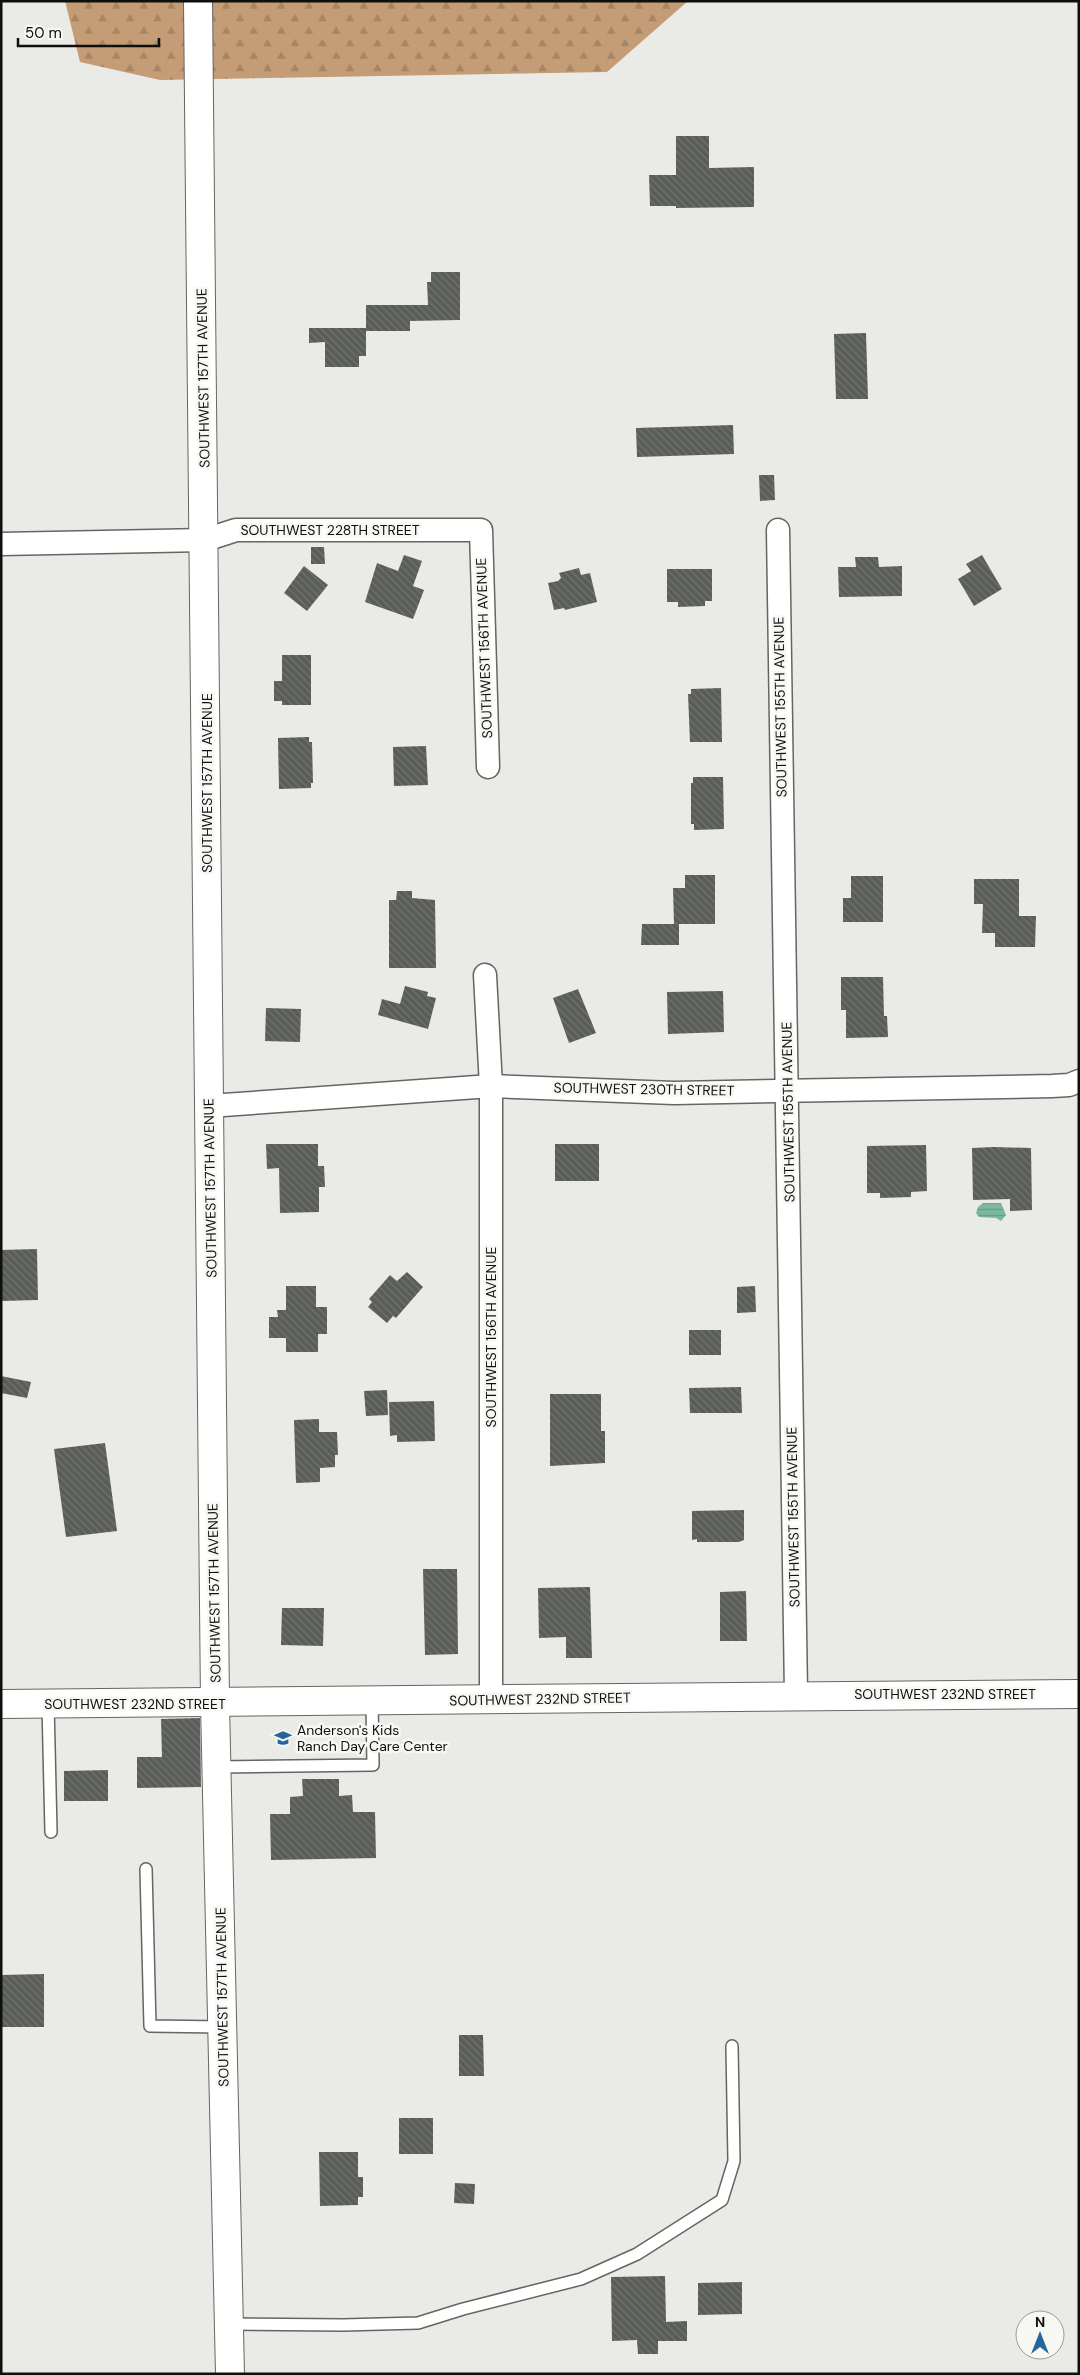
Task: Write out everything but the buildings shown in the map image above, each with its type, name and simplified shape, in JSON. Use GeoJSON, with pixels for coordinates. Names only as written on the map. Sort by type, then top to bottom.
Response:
{"type":"FeatureCollection","features":[{"type":"Feature","properties":{"kind":"street","name":"SOUTHWEST 157TH AVENUE"},"geometry":{"type":"LineString","coordinates":[[198,1],[216,1704],[230,2374]]}},
{"type":"Feature","properties":{"kind":"street","name":"SOUTHWEST 228TH STREET"},"geometry":{"type":"LineString","coordinates":[[1,544],[205,540],[236,530],[481,530]]}},
{"type":"Feature","properties":{"kind":"street","name":"SOUTHWEST 156TH AVENUE"},"geometry":{"type":"LineString","coordinates":[[481,530],[488,767]]}},
{"type":"Feature","properties":{"kind":"street","name":"SOUTHWEST 155TH AVENUE"},"geometry":{"type":"LineString","coordinates":[[778,530],[796,1694]]}},
{"type":"Feature","properties":{"kind":"street","name":"SOUTHWEST 156TH AVENUE"},"geometry":{"type":"LineString","coordinates":[[485,975],[491,1086],[491,1700]]}},
{"type":"Feature","properties":{"kind":"street","name":"SOUTHWEST 230TH STREET"},"geometry":{"type":"LineString","coordinates":[[209,1106],[491,1086],[674,1092],[1052,1086],[1069,1085],[1079,1081]]}},
{"type":"Feature","properties":{"kind":"street","name":"SOUTHWEST 232ND STREET"},"geometry":{"type":"LineString","coordinates":[[1,1704],[216,1704],[796,1694],[1079,1694]]}},
{"type":"Feature","properties":{"kind":"lane"},"geometry":{"type":"LineString","coordinates":[[217,1767],[373,1766],[372,1701]]}},
{"type":"Feature","properties":{"kind":"lane"},"geometry":{"type":"LineString","coordinates":[[48,1704],[51,1832]]}},
{"type":"Feature","properties":{"kind":"lane"},"geometry":{"type":"LineString","coordinates":[[146,1869],[150,2026],[222,2027]]}},
{"type":"Feature","properties":{"kind":"lane"},"geometry":{"type":"LineString","coordinates":[[229,2324],[343,2325],[418,2323],[463,2309],[581,2279],[638,2254],[722,2200],[734,2161],[732,2046]]}},
{"type":"Feature","properties":{"kind":"green space"},"geometry":{"type":"Polygon","coordinates":[[[65,1],[688,1],[607,72],[160,80],[80,62],[65,1]]]}},
{"type":"Feature","properties":{"kind":"shaded area"},"geometry":{"type":"Polygon","coordinates":[[[983,1203],[1001,1203],[1006,1215],[1001,1221],[996,1218],[979,1217],[976,1213],[978,1207],[983,1203]]]}},
{"type":"Feature","properties":{"kind":"place","name":"Anderson's Kids Ranch Day Care Center"},"geometry":{"type":"Point","coordinates":[283,1738]}}]}
